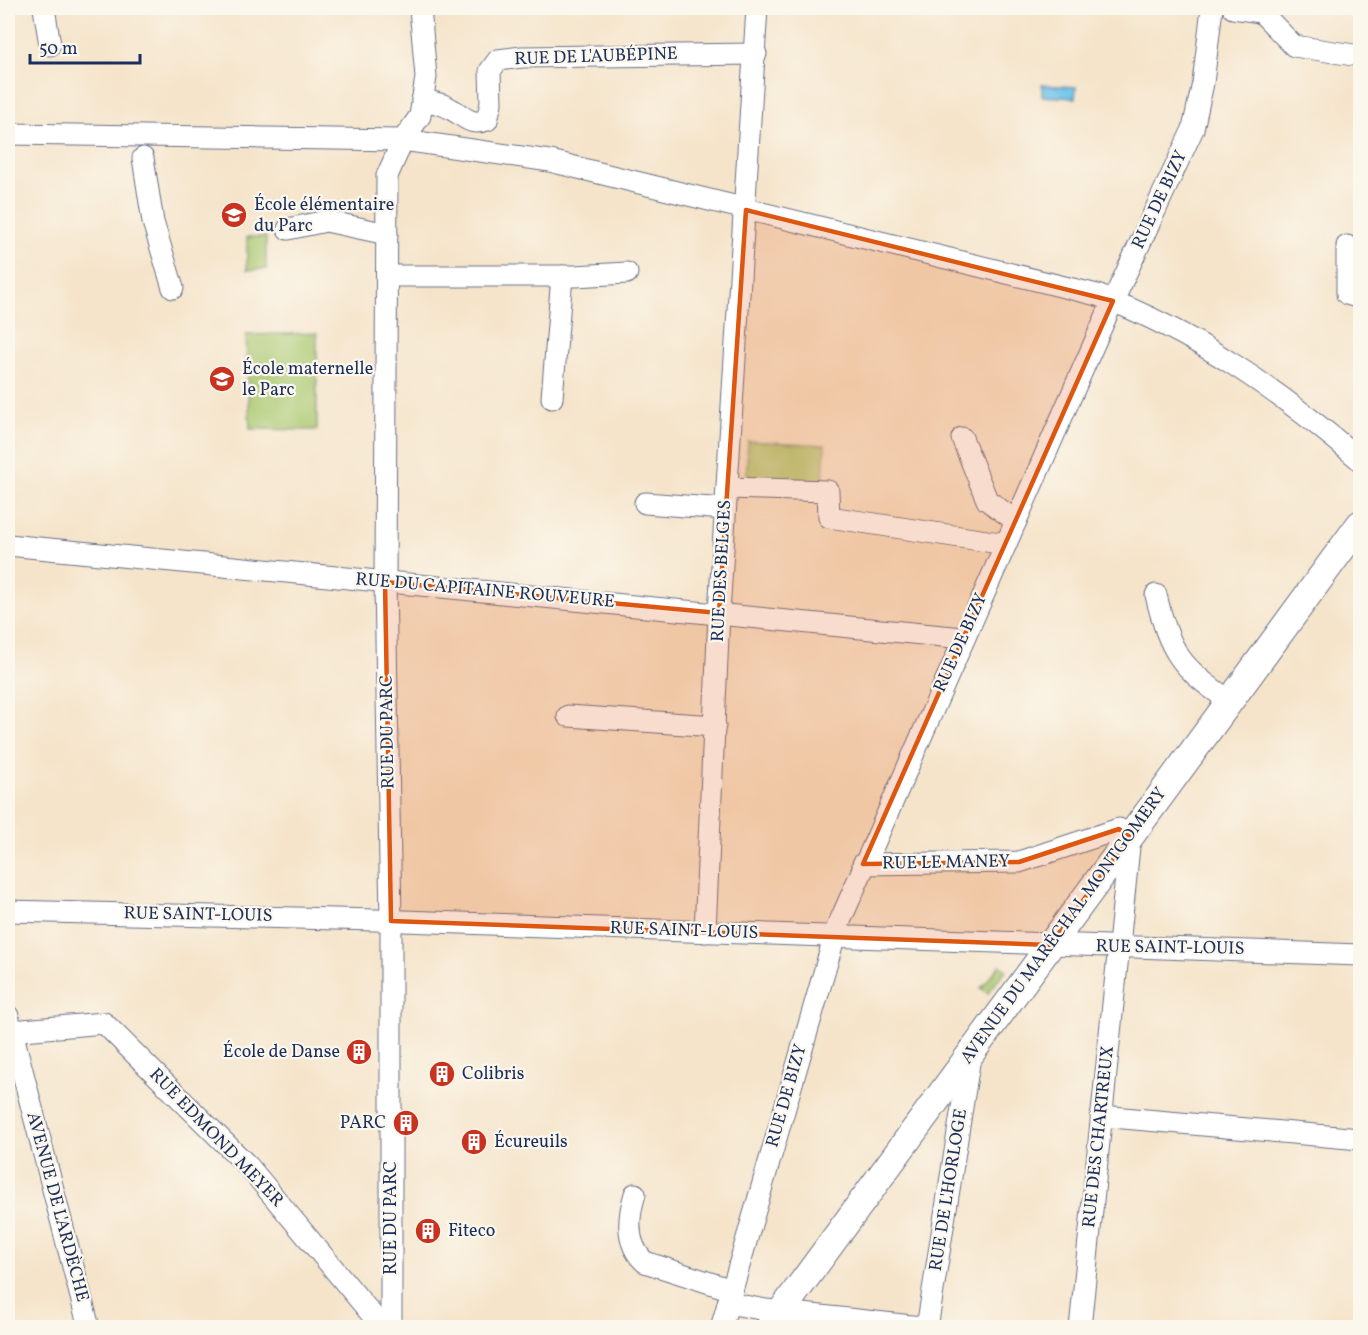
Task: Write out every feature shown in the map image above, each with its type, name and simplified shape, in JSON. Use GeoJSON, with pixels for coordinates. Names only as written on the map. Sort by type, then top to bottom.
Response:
{"type":"FeatureCollection","features":[{"type":"Feature","properties":{"kind":"main road","name":"AVENUE DU MARÉCHAL MONTGOMERY"},"geometry":{"type":"LineString","coordinates":[[775,1320],[1360,524]]}},
{"type":"Feature","properties":{"kind":"street"},"geometry":{"type":"LineString","coordinates":[[44,8],[50,45]]}},
{"type":"Feature","properties":{"kind":"street","name":"RUE DU PARC"},"geometry":{"type":"LineString","coordinates":[[390,1328],[391,921],[386,582],[387,176],[403,140],[420,116],[426,77],[420,8]]}},
{"type":"Feature","properties":{"kind":"street","name":"RUE DES BELGES"},"geometry":{"type":"LineString","coordinates":[[705,932],[719,613],[756,54],[757,8]]}},
{"type":"Feature","properties":{"kind":"street","name":"RUE DE BIZY"},"geometry":{"type":"LineString","coordinates":[[721,1328],[834,936],[863,864],[963,638],[1113,301],[1193,129],[1203,82],[1212,8]]}},
{"type":"Feature","properties":{"kind":"street"},"geometry":{"type":"LineString","coordinates":[[1233,8],[1263,10],[1294,46],[1360,56]]}},
{"type":"Feature","properties":{"kind":"street","name":"RUE DE L'AUBÉPINE"},"geometry":{"type":"LineString","coordinates":[[422,100],[453,109],[465,120],[476,123],[487,120],[491,103],[490,71],[498,60],[522,57],[756,54]]}},
{"type":"Feature","properties":{"kind":"street"},"geometry":{"type":"LineString","coordinates":[[8,134],[403,140],[550,161],[1113,301],[1138,310],[1241,368],[1360,460]]}},
{"type":"Feature","properties":{"kind":"street"},"geometry":{"type":"LineString","coordinates":[[143,158],[153,222],[173,288]]}},
{"type":"Feature","properties":{"kind":"street"},"geometry":{"type":"LineString","coordinates":[[288,229],[326,221],[387,234]]}},
{"type":"Feature","properties":{"kind":"street"},"geometry":{"type":"LineString","coordinates":[[1347,246],[1347,294],[1360,298]]}},
{"type":"Feature","properties":{"kind":"street"},"geometry":{"type":"LineString","coordinates":[[387,276],[562,276],[627,273]]}},
{"type":"Feature","properties":{"kind":"street"},"geometry":{"type":"LineString","coordinates":[[552,398],[562,276]]}},
{"type":"Feature","properties":{"kind":"street"},"geometry":{"type":"LineString","coordinates":[[962,438],[987,500],[1016,521]]}},
{"type":"Feature","properties":{"kind":"street"},"geometry":{"type":"LineString","coordinates":[[727,488],[828,491],[829,517],[1006,544]]}},
{"type":"Feature","properties":{"kind":"street"},"geometry":{"type":"LineString","coordinates":[[645,503],[725,509]]}},
{"type":"Feature","properties":{"kind":"street","name":"RUE DU CAPITAINE ROUVEURE"},"geometry":{"type":"LineString","coordinates":[[8,545],[963,638]]}},
{"type":"Feature","properties":{"kind":"street"},"geometry":{"type":"LineString","coordinates":[[1156,595],[1164,633],[1174,652],[1191,672],[1230,700]]}},
{"type":"Feature","properties":{"kind":"street"},"geometry":{"type":"LineString","coordinates":[[568,716],[715,726]]}},
{"type":"Feature","properties":{"kind":"street","name":"RUE LE MANEY"},"geometry":{"type":"LineString","coordinates":[[863,864],[1019,862],[1119,830],[1130,837]]}},
{"type":"Feature","properties":{"kind":"street","name":"RUE DES CHARTREUX"},"geometry":{"type":"LineString","coordinates":[[1080,1328],[1130,837]]}},
{"type":"Feature","properties":{"kind":"street","name":"RUE SAINT-LOUIS"},"geometry":{"type":"LineString","coordinates":[[8,910],[1360,955]]}},
{"type":"Feature","properties":{"kind":"street","name":"RUE EDMOND MEYER"},"geometry":{"type":"LineString","coordinates":[[9,1024],[104,1023],[249,1167],[383,1328]]}},
{"type":"Feature","properties":{"kind":"street","name":"AVENUE DE L'ARDÈCHE"},"geometry":{"type":"LineString","coordinates":[[9,1024],[89,1328]]}},
{"type":"Feature","properties":{"kind":"street","name":"RUE DE L'HORLOGE"},"geometry":{"type":"LineString","coordinates":[[928,1327],[970,1053]]}},
{"type":"Feature","properties":{"kind":"street"},"geometry":{"type":"LineString","coordinates":[[1101,1116],[1360,1139]]}},
{"type":"Feature","properties":{"kind":"street"},"geometry":{"type":"LineString","coordinates":[[635,1194],[628,1224],[637,1255],[645,1262],[730,1297],[775,1320],[928,1327]]}},
{"type":"Feature","properties":{"kind":"highlighted area"},"geometry":{"type":"Polygon","coordinates":[[[746,210],[1113,301],[863,864],[1019,862],[1119,829],[1130,837],[1050,945],[391,921],[385,582],[719,613],[746,210]]]}},
{"type":"Feature","properties":{"kind":"green space"},"geometry":{"type":"Polygon","coordinates":[[[247,237],[266,237],[266,269],[247,270],[247,237]]]}},
{"type":"Feature","properties":{"kind":"green space"},"geometry":{"type":"Polygon","coordinates":[[[317,333],[317,430],[250,429],[246,335],[317,333]]]}},
{"type":"Feature","properties":{"kind":"green space"},"geometry":{"type":"Polygon","coordinates":[[[748,441],[825,445],[823,485],[746,481],[748,441]]]}},
{"type":"Feature","properties":{"kind":"green space"},"geometry":{"type":"Polygon","coordinates":[[[1000,965],[1006,970],[988,993],[981,988],[1000,965]]]}},
{"type":"Feature","properties":{"kind":"water"},"geometry":{"type":"Polygon","coordinates":[[[1042,85],[1076,87],[1075,98],[1042,96],[1042,85]]]}},
{"type":"Feature","properties":{"kind":"place","name":"École élémentaire du Parc"},"geometry":{"type":"Point","coordinates":[234,215]}},
{"type":"Feature","properties":{"kind":"place","name":"École maternelle le Parc"},"geometry":{"type":"Point","coordinates":[222,379]}},
{"type":"Feature","properties":{"kind":"place","name":"École de Danse"},"geometry":{"type":"Point","coordinates":[359,1052]}},
{"type":"Feature","properties":{"kind":"place","name":"Colibris"},"geometry":{"type":"Point","coordinates":[442,1074]}},
{"type":"Feature","properties":{"kind":"place","name":"PARC"},"geometry":{"type":"Point","coordinates":[406,1123]}},
{"type":"Feature","properties":{"kind":"place","name":"Écureuils"},"geometry":{"type":"Point","coordinates":[474,1142]}},
{"type":"Feature","properties":{"kind":"place","name":"Fiteco"},"geometry":{"type":"Point","coordinates":[428,1231]}}]}
